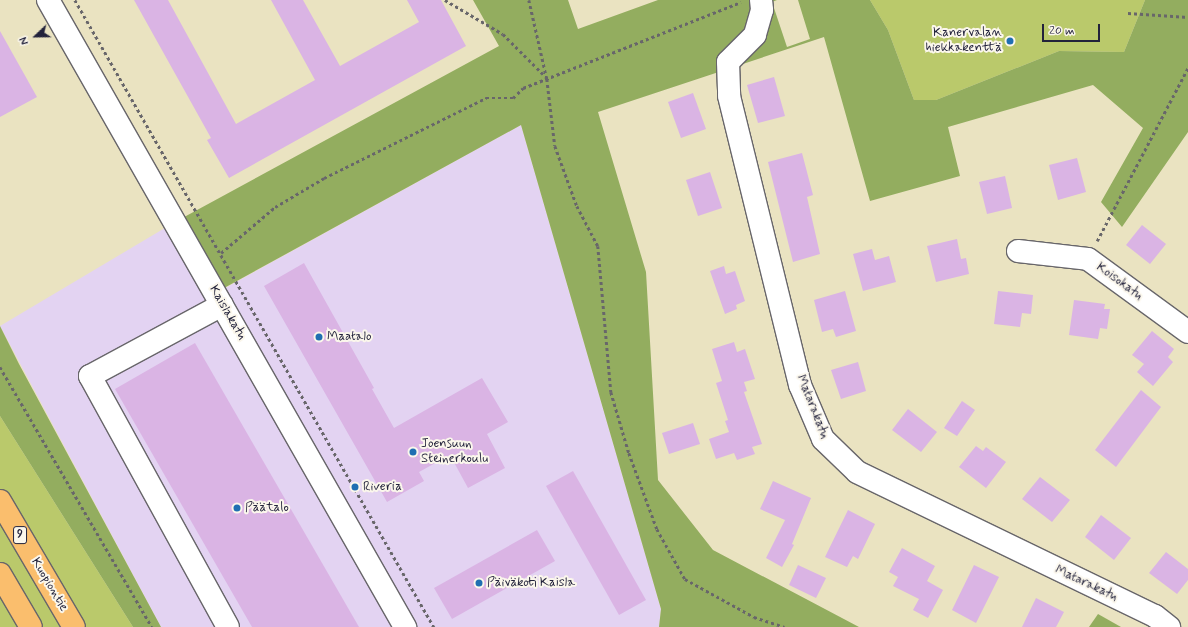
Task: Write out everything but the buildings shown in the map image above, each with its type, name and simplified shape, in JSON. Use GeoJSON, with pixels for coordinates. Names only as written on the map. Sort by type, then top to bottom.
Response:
{"type":"FeatureCollection","features":[{"type":"Feature","properties":{"kind":"highway","name":"Kuopiontie"},"geometry":{"type":"LineString","coordinates":[[0,501],[74,627]]}},
{"type":"Feature","properties":{"kind":"highway"},"geometry":{"type":"LineString","coordinates":[[0,574],[31,627]]}},
{"type":"Feature","properties":{"kind":"street","name":"Kaislakatu"},"geometry":{"type":"LineString","coordinates":[[48,0],[405,627]]}},
{"type":"Feature","properties":{"kind":"street","name":"Matarakatu"},"geometry":{"type":"LineString","coordinates":[[761,0],[762,10],[755,34],[728,62],[729,96],[800,385],[823,439],[857,472],[1155,616],[1169,627]]}},
{"type":"Feature","properties":{"kind":"street","name":"Koisokatu"},"geometry":{"type":"LineString","coordinates":[[1018,251],[1088,259],[1188,332]]}},
{"type":"Feature","properties":{"kind":"street"},"geometry":{"type":"LineString","coordinates":[[222,304],[90,376],[228,627]]}},
{"type":"Feature","properties":{"kind":"path"},"geometry":{"type":"LineString","coordinates":[[75,0],[434,627]]}},
{"type":"Feature","properties":{"kind":"path"},"geometry":{"type":"LineString","coordinates":[[445,0],[503,34],[547,78]]}},
{"type":"Feature","properties":{"kind":"path"},"geometry":{"type":"LineString","coordinates":[[529,0],[547,78],[555,146],[577,206],[598,246],[612,392],[629,453],[657,528],[685,579],[754,617],[784,627]]}},
{"type":"Feature","properties":{"kind":"path"},"geometry":{"type":"LineString","coordinates":[[221,253],[275,207],[324,178],[486,98],[513,98],[524,88],[547,78],[723,8],[748,0]]}},
{"type":"Feature","properties":{"kind":"path"},"geometry":{"type":"LineString","coordinates":[[1128,13],[1188,17]]}},
{"type":"Feature","properties":{"kind":"path"},"geometry":{"type":"LineString","coordinates":[[1088,259],[1188,68]]}},
{"type":"Feature","properties":{"kind":"path"},"geometry":{"type":"LineString","coordinates":[[0,367],[152,627]]}},
{"type":"Feature","properties":{"kind":"shaded area","name":"Riveria"},"geometry":{"type":"Polygon","coordinates":[[[521,125],[661,609],[659,627],[161,627],[0,326],[175,222],[216,293],[521,125]]]}},
{"type":"Feature","properties":{"kind":"green space"},"geometry":{"type":"Polygon","coordinates":[[[473,0],[568,0],[578,29],[658,0],[777,0],[772,2],[787,47],[810,39],[798,0],[870,0],[888,30],[914,100],[936,100],[1059,51],[1124,52],[1145,0],[1188,0],[1188,132],[1122,227],[1101,202],[1143,128],[1093,85],[948,127],[960,176],[870,201],[824,37],[598,112],[646,272],[658,480],[713,550],[859,627],[659,627],[661,609],[521,125],[215,293],[175,222],[499,46],[473,0]]]}},
{"type":"Feature","properties":{"kind":"green space","name":"Kanervalan hiekkakenttä"},"geometry":{"type":"Polygon","coordinates":[[[870,0],[1145,0],[1124,52],[1059,51],[936,100],[914,100],[888,30],[870,0]]]}},
{"type":"Feature","properties":{"kind":"green space"},"geometry":{"type":"Polygon","coordinates":[[[0,326],[161,627],[133,627],[0,416],[0,326]]]}},
{"type":"Feature","properties":{"kind":"green space"},"geometry":{"type":"Polygon","coordinates":[[[0,416],[133,627],[0,627],[0,416]]]}},
{"type":"Feature","properties":{"kind":"green space"},"geometry":{"type":"Polygon","coordinates":[[[1098,614],[1121,627],[1089,627],[1098,614]]]}},
{"type":"Feature","properties":{"kind":"place","name":"Kanervalan hiekkakenttä"},"geometry":{"type":"Point","coordinates":[1010,41]}},
{"type":"Feature","properties":{"kind":"place","name":"Maatalo"},"geometry":{"type":"Point","coordinates":[319,337]}},
{"type":"Feature","properties":{"kind":"place","name":"Joensuun Steinerkoulu"},"geometry":{"type":"Point","coordinates":[413,452]}},
{"type":"Feature","properties":{"kind":"place","name":"Riveria"},"geometry":{"type":"Point","coordinates":[355,487]}},
{"type":"Feature","properties":{"kind":"place","name":"Päätalo"},"geometry":{"type":"Point","coordinates":[237,508]}},
{"type":"Feature","properties":{"kind":"place","name":"Päiväkoti Kaisla"},"geometry":{"type":"Point","coordinates":[479,583]}}]}
